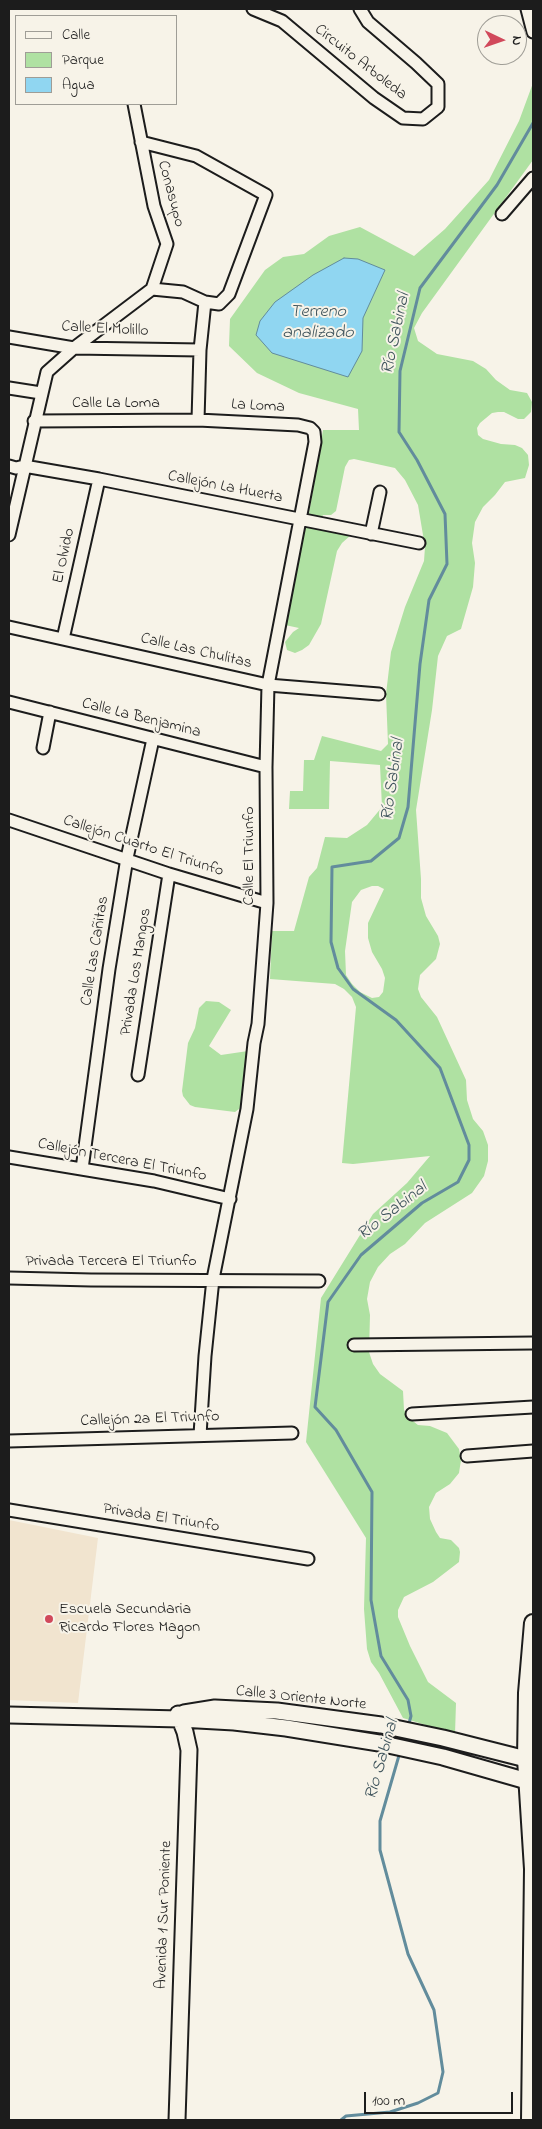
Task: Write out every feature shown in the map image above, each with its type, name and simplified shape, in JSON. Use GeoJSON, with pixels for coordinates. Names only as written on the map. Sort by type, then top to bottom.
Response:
{"type":"FeatureCollection","features":[{"type":"Feature","properties":{"kind":"main road"},"geometry":{"type":"LineString","coordinates":[[530,2120],[533,1869],[527,1693],[533,1623]]}},
{"type":"Feature","properties":{"kind":"street","name":"Circuito Arboleda"},"geometry":{"type":"LineString","coordinates":[[253,9],[282,21],[374,98],[403,118],[423,119],[438,107],[438,84],[368,22],[360,9]]}},
{"type":"Feature","properties":{"kind":"street"},"geometry":{"type":"LineString","coordinates":[[527,9],[533,32]]}},
{"type":"Feature","properties":{"kind":"street","name":"Conasupo"},"geometry":{"type":"LineString","coordinates":[[135,105],[154,206],[167,244],[152,289]]}},
{"type":"Feature","properties":{"kind":"street"},"geometry":{"type":"LineString","coordinates":[[9,535],[34,421],[47,372],[74,348],[152,289],[183,292],[205,302],[219,304],[228,294],[266,195],[196,156],[141,142]]}},
{"type":"Feature","properties":{"kind":"street"},"geometry":{"type":"LineString","coordinates":[[502,214],[533,178]]}},
{"type":"Feature","properties":{"kind":"street"},"geometry":{"type":"LineString","coordinates":[[198,420],[200,350],[205,302]]}},
{"type":"Feature","properties":{"kind":"street","name":"Calle El Molillo"},"geometry":{"type":"LineString","coordinates":[[9,337],[74,348],[200,350]]}},
{"type":"Feature","properties":{"kind":"street"},"geometry":{"type":"LineString","coordinates":[[9,388],[41,393]]}},
{"type":"Feature","properties":{"kind":"street","name":"Calle La Loma"},"geometry":{"type":"LineString","coordinates":[[34,421],[198,420]]}},
{"type":"Feature","properties":{"kind":"street","name":"La Loma"},"geometry":{"type":"LineString","coordinates":[[198,420],[298,425],[310,428],[314,432]]}},
{"type":"Feature","properties":{"kind":"street","name":"Calle El Triunfo"},"geometry":{"type":"LineString","coordinates":[[200,1434],[212,1279],[247,1109],[254,1043],[258,1024],[267,903],[266,766],[268,685],[299,520],[316,442],[314,432]]}},
{"type":"Feature","properties":{"kind":"street","name":"Callejón La Huerta"},"geometry":{"type":"LineString","coordinates":[[9,466],[16,468],[24,466],[419,543]]}},
{"type":"Feature","properties":{"kind":"street","name":"El Olvido"},"geometry":{"type":"LineString","coordinates":[[63,639],[98,480]]}},
{"type":"Feature","properties":{"kind":"street"},"geometry":{"type":"LineString","coordinates":[[371,534],[380,492]]}},
{"type":"Feature","properties":{"kind":"street","name":"Calle Las Chulitas"},"geometry":{"type":"LineString","coordinates":[[9,627],[268,685],[379,694]]}},
{"type":"Feature","properties":{"kind":"street","name":"Calle La Benjamina"},"geometry":{"type":"LineString","coordinates":[[9,702],[266,766]]}},
{"type":"Feature","properties":{"kind":"street"},"geometry":{"type":"LineString","coordinates":[[43,748],[50,712]]}},
{"type":"Feature","properties":{"kind":"street","name":"Calle Las Cañitas"},"geometry":{"type":"LineString","coordinates":[[82,1169],[109,969],[127,858],[153,739]]}},
{"type":"Feature","properties":{"kind":"street","name":"Callejón Cuarto El Triunfo"},"geometry":{"type":"LineString","coordinates":[[9,820],[127,858],[169,874],[267,903]]}},
{"type":"Feature","properties":{"kind":"street","name":"Privada Los Mangos"},"geometry":{"type":"LineString","coordinates":[[138,1075],[169,874]]}},
{"type":"Feature","properties":{"kind":"street","name":"Callejón Tercera El Triunfo"},"geometry":{"type":"LineString","coordinates":[[9,1157],[154,1181],[230,1199]]}},
{"type":"Feature","properties":{"kind":"street","name":"Privada Tercera El Triunfo"},"geometry":{"type":"LineString","coordinates":[[9,1278],[319,1281]]}},
{"type":"Feature","properties":{"kind":"street"},"geometry":{"type":"LineString","coordinates":[[354,1345],[533,1343]]}},
{"type":"Feature","properties":{"kind":"street"},"geometry":{"type":"LineString","coordinates":[[412,1414],[533,1408]]}},
{"type":"Feature","properties":{"kind":"street","name":"Callejón 2a El Triunfo"},"geometry":{"type":"LineString","coordinates":[[9,1442],[200,1434],[292,1433]]}},
{"type":"Feature","properties":{"kind":"street"},"geometry":{"type":"LineString","coordinates":[[467,1456],[533,1451]]}},
{"type":"Feature","properties":{"kind":"street","name":"Privada El Triunfo"},"geometry":{"type":"LineString","coordinates":[[9,1510],[308,1559]]}},
{"type":"Feature","properties":{"kind":"street","name":"Calle 3 Oriente Norte"},"geometry":{"type":"LineString","coordinates":[[9,1716],[158,1718],[179,1716],[215,1708],[278,1711],[381,1725],[444,1738],[530,1760]]}},
{"type":"Feature","properties":{"kind":"street"},"geometry":{"type":"LineString","coordinates":[[277,1727],[278,1711]]}},
{"type":"Feature","properties":{"kind":"street","name":"Calle 3 Oriente Norte"},"geometry":{"type":"LineString","coordinates":[[179,1716],[277,1727],[379,1743],[443,1757],[530,1782]]}},
{"type":"Feature","properties":{"kind":"street","name":"Avenida 1 Sur Poniente"},"geometry":{"type":"LineString","coordinates":[[177,2120],[189,1750],[179,1716]]}},
{"type":"Feature","properties":{"kind":"shaded area","name":"Escuela Secundaria Ricardo Flores Magon"},"geometry":{"type":"Polygon","coordinates":[[[9,1520],[98,1538],[78,1703],[9,1700],[9,1520]]]}},
{"type":"Feature","properties":{"kind":"green space"},"geometry":{"type":"Polygon","coordinates":[[[533,83],[533,160],[422,313],[414,328],[418,341],[437,354],[473,361],[486,369],[496,380],[510,390],[527,393],[532,402],[531,412],[524,419],[518,419],[504,412],[492,413],[477,428],[478,435],[483,439],[522,448],[528,455],[529,465],[525,478],[505,482],[483,507],[475,522],[472,543],[475,563],[473,587],[461,629],[447,636],[438,656],[432,710],[416,810],[421,898],[426,916],[438,936],[440,944],[436,959],[420,975],[418,989],[421,997],[437,1017],[466,1080],[467,1100],[473,1119],[483,1131],[488,1145],[488,1161],[484,1176],[472,1193],[425,1223],[405,1244],[390,1254],[378,1267],[370,1282],[367,1299],[370,1315],[369,1352],[373,1364],[380,1374],[403,1391],[404,1410],[409,1418],[418,1425],[430,1426],[447,1433],[459,1449],[461,1460],[459,1473],[450,1484],[436,1493],[429,1507],[430,1519],[440,1538],[451,1540],[459,1548],[459,1562],[433,1582],[404,1597],[398,1610],[398,1617],[410,1646],[428,1682],[456,1703],[455,1734],[403,1718],[371,1662],[367,1649],[364,1609],[366,1538],[306,1442],[321,1298],[373,1214],[407,1183],[430,1156],[353,1164],[342,1163],[356,1007],[352,997],[335,984],[270,979],[272,931],[294,931],[309,877],[317,868],[325,837],[347,838],[367,825],[382,807],[380,765],[330,761],[329,809],[289,809],[290,791],[303,791],[304,760],[314,760],[322,736],[381,751],[388,744],[386,694],[391,652],[405,607],[424,561],[425,547],[418,505],[405,480],[395,468],[354,459],[349,460],[345,467],[336,511],[331,515],[323,515],[321,519],[308,519],[323,430],[359,430],[358,409],[299,393],[257,373],[229,346],[230,319],[265,270],[283,257],[304,254],[329,236],[360,227],[414,256],[445,229],[489,180],[519,121],[533,83]],[[378,886],[361,890],[352,902],[345,951],[346,975],[360,992],[372,998],[379,997],[383,992],[385,978],[372,952],[368,938],[368,923],[384,889],[378,886]]]}},
{"type":"Feature","properties":{"kind":"green space"},"geometry":{"type":"Polygon","coordinates":[[[304,526],[351,535],[342,543],[337,551],[321,624],[309,645],[295,653],[287,650],[285,642],[299,628],[285,625],[304,526]]]}},
{"type":"Feature","properties":{"kind":"green space"},"geometry":{"type":"Polygon","coordinates":[[[206,1001],[219,1002],[231,1010],[209,1046],[221,1055],[248,1051],[243,1106],[235,1112],[195,1107],[190,1105],[183,1096],[188,1043],[195,1028],[199,1008],[206,1001]]]}},
{"type":"Feature","properties":{"kind":"water","name":"Terreno analizado"},"geometry":{"type":"Polygon","coordinates":[[[344,258],[358,259],[385,270],[363,318],[362,351],[348,377],[272,353],[256,335],[260,321],[275,302],[313,275],[344,258]]]}},
{"type":"Feature","properties":{"kind":"waterway","name":"Río Sabinal"},"geometry":{"type":"LineString","coordinates":[[408,1727],[411,1716],[408,1700],[381,1656],[371,1600],[372,1492],[336,1430],[315,1407],[328,1302],[361,1255],[422,1203],[458,1182],[469,1160],[469,1145],[440,1068],[396,1020],[353,989],[338,968],[331,942],[332,867],[371,861],[399,838],[408,807],[420,664],[429,600],[447,564],[445,514],[417,460],[399,432],[400,371],[420,288],[497,185],[533,123]]}},
{"type":"Feature","properties":{"kind":"waterway","name":"Río Sabinal"},"geometry":{"type":"LineString","coordinates":[[341,2120],[346,2116],[390,2112],[418,2103],[438,2093],[443,2072],[434,2010],[408,1954],[380,1850],[380,1821],[400,1752]]}},
{"type":"Feature","properties":{"kind":"place","name":"Escuela Secundaria Ricardo Flores Magon"},"geometry":{"type":"Point","coordinates":[49,1619]}}]}
